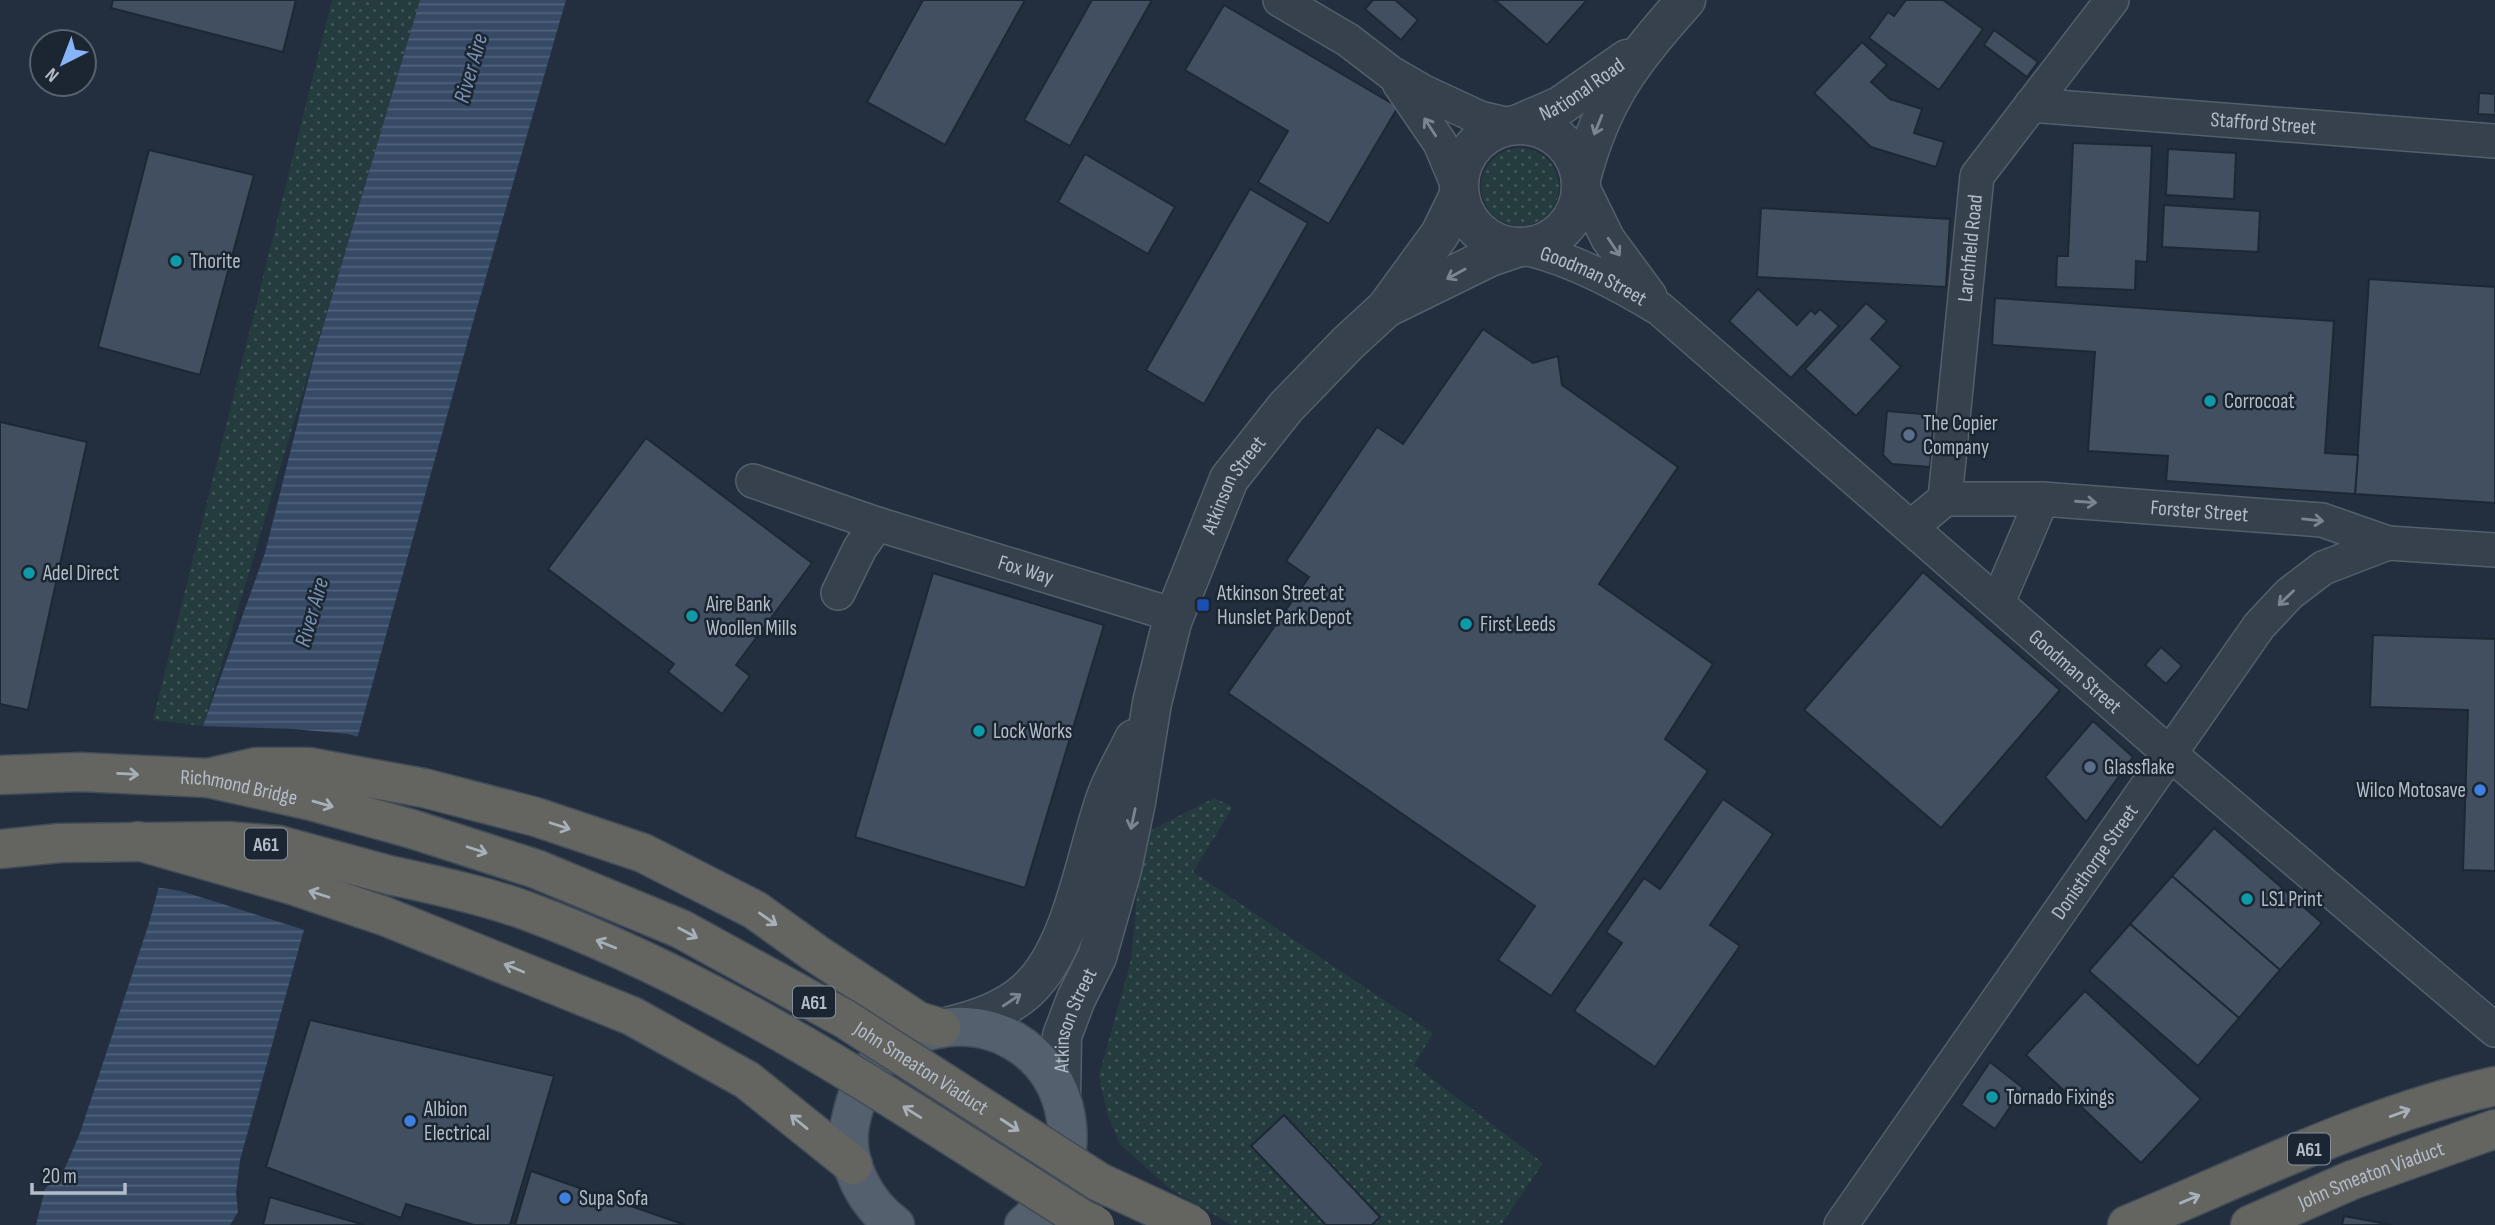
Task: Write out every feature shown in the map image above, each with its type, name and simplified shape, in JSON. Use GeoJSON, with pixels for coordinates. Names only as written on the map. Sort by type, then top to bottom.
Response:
{"type":"FeatureCollection","features":[{"type":"Feature","properties":{"kind":"highway"},"geometry":{"type":"LineString","coordinates":[[208,778],[256,767],[309,767],[424,788],[536,817],[643,853],[755,910],[918,1021],[945,1027]]}},
{"type":"Feature","properties":{"kind":"highway","name":"Richmond Bridge"},"geometry":{"type":"LineString","coordinates":[[0,775],[60,772],[208,778],[311,801],[412,829]]}},
{"type":"Feature","properties":{"kind":"highway","name":"John Smeaton Viaduct"},"geometry":{"type":"LineString","coordinates":[[412,829],[536,869],[681,929],[845,1019],[1099,1182],[1192,1225]]}},
{"type":"Feature","properties":{"kind":"highway"},"geometry":{"type":"LineString","coordinates":[[138,841],[292,885],[384,916],[632,1016],[747,1080],[853,1165]]}},
{"type":"Feature","properties":{"kind":"highway","name":"John Smeaton Viaduct"},"geometry":{"type":"LineString","coordinates":[[138,841],[228,841],[279,845],[525,911],[656,964],[809,1046],[1095,1225]]}},
{"type":"Feature","properties":{"kind":"highway","name":"A61"},"geometry":{"type":"LineString","coordinates":[[0,849],[60,843],[138,841]]}},
{"type":"Feature","properties":{"kind":"highway","name":"A61"},"geometry":{"type":"LineString","coordinates":[[2127,1225],[2351,1131],[2442,1098],[2495,1086]]}},
{"type":"Feature","properties":{"kind":"highway","name":"John Smeaton Viaduct"},"geometry":{"type":"LineString","coordinates":[[2250,1225],[2352,1180],[2495,1129]]}},
{"type":"Feature","properties":{"kind":"main road"},"geometry":{"type":"LineString","coordinates":[[887,1222],[866,1195],[853,1165],[849,1132],[855,1100],[871,1070],[894,1047],[925,1031],[945,1027],[977,1027],[1014,1041],[1044,1066],[1086,1150],[1106,1174],[1170,1225]]}},
{"type":"Feature","properties":{"kind":"main road"},"geometry":{"type":"LineString","coordinates":[[1024,1225],[1038,1213],[1055,1191],[1068,1155],[1065,1110]]}},
{"type":"Feature","properties":{"kind":"street"},"geometry":{"type":"LineString","coordinates":[[1280,0],[1348,40],[1391,73],[1455,108],[1480,118],[1533,126],[1558,138],[1574,155],[1581,182],[1580,202],[1567,226],[1542,244],[1522,247],[1492,241],[1476,229],[1465,212],[1440,143],[1429,123],[1391,73]]}},
{"type":"Feature","properties":{"kind":"street","name":"National Road"},"geometry":{"type":"LineString","coordinates":[[1581,182],[1596,128],[1624,75],[1645,46],[1686,0]]}},
{"type":"Feature","properties":{"kind":"street","name":"Larchfield Road"},"geometry":{"type":"LineString","coordinates":[[1945,499],[1977,176],[2112,0]]}},
{"type":"Feature","properties":{"kind":"street","name":"National Road"},"geometry":{"type":"LineString","coordinates":[[1513,125],[1560,106],[1645,46]]}},
{"type":"Feature","properties":{"kind":"street","name":"Stafford Street"},"geometry":{"type":"LineString","coordinates":[[2031,105],[2495,141]]}},
{"type":"Feature","properties":{"kind":"street"},"geometry":{"type":"LineString","coordinates":[[1459,192],[1460,172],[1469,152],[1484,137],[1513,125]]}},
{"type":"Feature","properties":{"kind":"street","name":"Goodman Street"},"geometry":{"type":"LineString","coordinates":[[1581,182],[1608,239],[1660,309]]}},
{"type":"Feature","properties":{"kind":"street","name":"Atkinson Street"},"geometry":{"type":"LineString","coordinates":[[1065,1110],[1062,1036],[1076,999],[1097,957],[1122,869],[1153,703],[1174,615],[1229,479],[1286,407],[1386,308],[1440,234],[1450,217],[1459,192]]}},
{"type":"Feature","properties":{"kind":"street","name":"Goodman Street"},"geometry":{"type":"LineString","coordinates":[[1522,247],[1593,271],[1660,309],[2169,753],[2495,1030]]}},
{"type":"Feature","properties":{"kind":"street","name":"Atkinson Street"},"geometry":{"type":"LineString","coordinates":[[1386,308],[1490,257],[1522,247]]}},
{"type":"Feature","properties":{"kind":"street","name":"Fox Way"},"geometry":{"type":"LineString","coordinates":[[753,481],[877,524],[1174,615]]}},
{"type":"Feature","properties":{"kind":"street"},"geometry":{"type":"LineString","coordinates":[[1911,527],[1945,499]]}},
{"type":"Feature","properties":{"kind":"street","name":"Forster Street"},"geometry":{"type":"LineString","coordinates":[[1945,499],[2042,499],[2322,520],[2388,543],[2495,550]]}},
{"type":"Feature","properties":{"kind":"street"},"geometry":{"type":"LineString","coordinates":[[1998,602],[2042,499]]}},
{"type":"Feature","properties":{"kind":"street"},"geometry":{"type":"LineString","coordinates":[[838,593],[860,548],[877,524]]}},
{"type":"Feature","properties":{"kind":"street","name":"Donisthorpe Street"},"geometry":{"type":"LineString","coordinates":[[1841,1225],[2259,626],[2290,594],[2323,568],[2388,543]]}},
{"type":"Feature","properties":{"kind":"street","name":"Atkinson Street"},"geometry":{"type":"LineString","coordinates":[[945,1027],[979,1019],[1011,1002],[1035,982],[1065,929],[1107,795],[1153,703]]}},
{"type":"Feature","properties":{"kind":"green space"},"geometry":{"type":"Polygon","coordinates":[[[332,0],[420,0],[203,726],[153,720],[332,0]]]}},
{"type":"Feature","properties":{"kind":"green space"},"geometry":{"type":"Polygon","coordinates":[[[1520,148],[1535,151],[1547,160],[1556,172],[1559,187],[1556,202],[1547,214],[1535,223],[1520,226],[1505,223],[1493,214],[1484,202],[1481,187],[1484,172],[1493,160],[1505,151],[1520,148]]]}},
{"type":"Feature","properties":{"kind":"green space"},"geometry":{"type":"Polygon","coordinates":[[[1214,798],[1233,807],[1193,872],[1433,1033],[1414,1065],[1543,1163],[1501,1225],[1232,1225],[1170,1189],[1120,1144],[1107,1113],[1099,1076],[1131,960],[1141,853],[1148,832],[1214,798]]]}},
{"type":"Feature","properties":{"kind":"water","name":"River Aire"},"geometry":{"type":"Polygon","coordinates":[[[420,0],[566,0],[475,315],[240,1160],[236,1193],[238,1212],[230,1225],[36,1225],[45,1189],[65,1168],[80,1133],[149,923],[203,726],[265,553],[314,357],[420,0]]]}},
{"type":"Feature","properties":{"kind":"pier"},"geometry":{"type":"Polygon","coordinates":[[[200,726],[293,729],[348,734],[362,738],[308,931],[181,891],[155,887],[200,726]]]}},
{"type":"Feature","properties":{"kind":"building"},"geometry":{"type":"Polygon","coordinates":[[[113,0],[296,0],[283,52],[111,8],[113,0]]]}},
{"type":"Feature","properties":{"kind":"building"},"geometry":{"type":"Polygon","coordinates":[[[923,0],[1025,0],[945,145],[867,102],[923,0]]]}},
{"type":"Feature","properties":{"kind":"building"},"geometry":{"type":"Polygon","coordinates":[[[1092,0],[1152,0],[1070,146],[1024,120],[1092,0]]]}},
{"type":"Feature","properties":{"kind":"building"},"geometry":{"type":"Polygon","coordinates":[[[1373,0],[1395,0],[1418,20],[1401,40],[1365,9],[1373,0]]]}},
{"type":"Feature","properties":{"kind":"building"},"geometry":{"type":"Polygon","coordinates":[[[1495,0],[1587,0],[1547,45],[1495,0]]]}},
{"type":"Feature","properties":{"kind":"building"},"geometry":{"type":"Polygon","coordinates":[[[1906,0],[1943,0],[1983,29],[1939,90],[1869,38],[1888,12],[1894,16],[1906,0]]]}},
{"type":"Feature","properties":{"kind":"building"},"geometry":{"type":"Polygon","coordinates":[[[1224,5],[1398,107],[1329,224],[1258,182],[1288,131],[1185,70],[1224,5]]]}},
{"type":"Feature","properties":{"kind":"building"},"geometry":{"type":"Polygon","coordinates":[[[1994,30],[2038,62],[2027,77],[1984,45],[1994,30]]]}},
{"type":"Feature","properties":{"kind":"building"},"geometry":{"type":"Polygon","coordinates":[[[1862,42],[1887,65],[1871,82],[1890,99],[1922,109],[1914,133],[1944,142],[1936,167],[1871,147],[1814,93],[1862,42]]]}},
{"type":"Feature","properties":{"kind":"building"},"geometry":{"type":"Polygon","coordinates":[[[2479,93],[2495,94],[2495,115],[2478,114],[2479,93]]]}},
{"type":"Feature","properties":{"kind":"building"},"geometry":{"type":"Polygon","coordinates":[[[2073,143],[2152,146],[2147,262],[2136,261],[2135,290],[2056,287],[2057,256],[2068,256],[2073,143]]]}},
{"type":"Feature","properties":{"kind":"building"},"geometry":{"type":"Polygon","coordinates":[[[2168,149],[2236,153],[2234,199],[2166,195],[2168,149]]]}},
{"type":"Feature","properties":{"kind":"building","name":"Thorite"},"geometry":{"type":"Polygon","coordinates":[[[149,150],[254,175],[200,375],[98,347],[149,150]]]}},
{"type":"Feature","properties":{"kind":"building"},"geometry":{"type":"Polygon","coordinates":[[[1085,154],[1175,207],[1148,254],[1058,202],[1085,154]]]}},
{"type":"Feature","properties":{"kind":"building"},"geometry":{"type":"Polygon","coordinates":[[[1250,189],[1308,223],[1204,404],[1146,370],[1250,189]]]}},
{"type":"Feature","properties":{"kind":"building"},"geometry":{"type":"Polygon","coordinates":[[[2164,205],[2260,211],[2258,252],[2162,247],[2164,205]]]}},
{"type":"Feature","properties":{"kind":"building"},"geometry":{"type":"Polygon","coordinates":[[[1761,208],[1950,219],[1946,287],[1757,277],[1761,208]]]}},
{"type":"Feature","properties":{"kind":"building"},"geometry":{"type":"Polygon","coordinates":[[[2369,279],[2495,287],[2495,503],[2355,494],[2369,279]]]}},
{"type":"Feature","properties":{"kind":"building"},"geometry":{"type":"Polygon","coordinates":[[[1758,289],[1797,325],[1811,310],[1815,314],[1820,309],[1839,326],[1791,378],[1729,321],[1758,289]]]}},
{"type":"Feature","properties":{"kind":"building","name":"Corrocoat"},"geometry":{"type":"Polygon","coordinates":[[[1995,298],[2334,321],[2325,453],[2358,455],[2355,494],[2166,481],[2168,456],[2088,451],[2095,352],[1992,345],[1995,298]]]}},
{"type":"Feature","properties":{"kind":"building"},"geometry":{"type":"Polygon","coordinates":[[[1866,303],[1887,321],[1871,339],[1901,367],[1856,416],[1805,369],[1866,303]]]}},
{"type":"Feature","properties":{"kind":"building","name":"First Leeds"},"geometry":{"type":"Polygon","coordinates":[[[1483,329],[1533,363],[1558,356],[1562,385],[1678,467],[1599,584],[1713,664],[1665,739],[1708,771],[1551,996],[1498,960],[1535,906],[1228,693],[1309,577],[1286,561],[1377,427],[1403,444],[1483,329]]]}},
{"type":"Feature","properties":{"kind":"building","name":"The Copier Company"},"geometry":{"type":"Polygon","coordinates":[[[1887,411],[1934,415],[1930,467],[1892,464],[1883,455],[1887,411]]]}},
{"type":"Feature","properties":{"kind":"building","name":"Adel Direct"},"geometry":{"type":"Polygon","coordinates":[[[0,422],[87,442],[28,710],[0,704],[0,422]]]}},
{"type":"Feature","properties":{"kind":"building","name":"Aire Bank Woollen Mills"},"geometry":{"type":"Polygon","coordinates":[[[646,438],[812,563],[736,665],[750,676],[722,714],[668,672],[674,664],[548,569],[646,438]]]}},
{"type":"Feature","properties":{"kind":"building"},"geometry":{"type":"Polygon","coordinates":[[[1923,572],[2060,690],[1941,828],[1804,710],[1923,572]]]}},
{"type":"Feature","properties":{"kind":"building","name":"Lock Works"},"geometry":{"type":"Polygon","coordinates":[[[933,573],[1104,625],[1025,888],[855,837],[933,573]]]}},
{"type":"Feature","properties":{"kind":"building","name":"Wilco Motosave"},"geometry":{"type":"Polygon","coordinates":[[[2373,635],[2495,639],[2495,871],[2463,870],[2468,710],[2370,707],[2373,635]]]}},
{"type":"Feature","properties":{"kind":"building"},"geometry":{"type":"Polygon","coordinates":[[[2161,647],[2182,666],[2166,684],[2145,665],[2161,647]]]}},
{"type":"Feature","properties":{"kind":"building","name":"Glassflake"},"geometry":{"type":"Polygon","coordinates":[[[2093,721],[2133,757],[2086,822],[2045,777],[2093,721]]]}},
{"type":"Feature","properties":{"kind":"building"},"geometry":{"type":"Polygon","coordinates":[[[1723,799],[1773,834],[1710,925],[1740,946],[1655,1067],[1574,1011],[1622,943],[1606,932],[1644,878],[1660,889],[1723,799]]]}},
{"type":"Feature","properties":{"kind":"building","name":"LS1 Print"},"geometry":{"type":"Polygon","coordinates":[[[2214,828],[2322,923],[2280,970],[2172,876],[2214,828]]]}},
{"type":"Feature","properties":{"kind":"building"},"geometry":{"type":"Polygon","coordinates":[[[2172,876],[2280,970],[2239,1018],[2130,924],[2172,876]]]}},
{"type":"Feature","properties":{"kind":"building"},"geometry":{"type":"Polygon","coordinates":[[[2130,924],[2239,1018],[2198,1066],[2089,971],[2130,924]]]}},
{"type":"Feature","properties":{"kind":"building"},"geometry":{"type":"Polygon","coordinates":[[[2085,991],[2201,1099],[2141,1163],[2026,1055],[2085,991]]]}},
{"type":"Feature","properties":{"kind":"building","name":"Albion Electrical"},"geometry":{"type":"Polygon","coordinates":[[[310,1020],[554,1076],[510,1225],[474,1225],[406,1204],[401,1218],[266,1167],[310,1020]]]}},
{"type":"Feature","properties":{"kind":"building","name":"Tornado Fixings"},"geometry":{"type":"Polygon","coordinates":[[[1990,1062],[2023,1088],[1995,1129],[1961,1105],[1990,1062]]]}},
{"type":"Feature","properties":{"kind":"building"},"geometry":{"type":"Polygon","coordinates":[[[1284,1115],[1380,1217],[1372,1225],[1326,1225],[1251,1146],[1284,1115]]]}},
{"type":"Feature","properties":{"kind":"building","name":"Supa Sofa"},"geometry":{"type":"Polygon","coordinates":[[[531,1171],[685,1225],[515,1225],[531,1171]]]}},
{"type":"Feature","properties":{"kind":"building"},"geometry":{"type":"Polygon","coordinates":[[[270,1197],[364,1225],[263,1225],[270,1197]]]}},
{"type":"Feature","properties":{"kind":"building"},"geometry":{"type":"Polygon","coordinates":[[[2344,1216],[2392,1225],[2342,1225],[2344,1216]]]}},
{"type":"Feature","properties":{"kind":"place","name":"Thorite"},"geometry":{"type":"Point","coordinates":[176,261]}},
{"type":"Feature","properties":{"kind":"place","name":"Corrocoat"},"geometry":{"type":"Point","coordinates":[2210,401]}},
{"type":"Feature","properties":{"kind":"place","name":"The Copier Company"},"geometry":{"type":"Point","coordinates":[1909,435]}},
{"type":"Feature","properties":{"kind":"place","name":"Adel Direct"},"geometry":{"type":"Point","coordinates":[29,573]}},
{"type":"Feature","properties":{"kind":"place","name":"Atkinson Street at Hunslet Park Depot"},"geometry":{"type":"Point","coordinates":[1203,605]}},
{"type":"Feature","properties":{"kind":"place","name":"Aire Bank Woollen Mills"},"geometry":{"type":"Point","coordinates":[692,616]}},
{"type":"Feature","properties":{"kind":"place","name":"First Leeds"},"geometry":{"type":"Point","coordinates":[1466,624]}},
{"type":"Feature","properties":{"kind":"place","name":"Lock Works"},"geometry":{"type":"Point","coordinates":[979,731]}},
{"type":"Feature","properties":{"kind":"place","name":"Glassflake"},"geometry":{"type":"Point","coordinates":[2090,767]}},
{"type":"Feature","properties":{"kind":"place","name":"Wilco Motosave"},"geometry":{"type":"Point","coordinates":[2480,790]}},
{"type":"Feature","properties":{"kind":"place","name":"LS1 Print"},"geometry":{"type":"Point","coordinates":[2247,899]}},
{"type":"Feature","properties":{"kind":"place","name":"Tornado Fixings"},"geometry":{"type":"Point","coordinates":[1992,1097]}},
{"type":"Feature","properties":{"kind":"place","name":"Albion Electrical"},"geometry":{"type":"Point","coordinates":[410,1121]}},
{"type":"Feature","properties":{"kind":"place","name":"Supa Sofa"},"geometry":{"type":"Point","coordinates":[565,1198]}}]}
